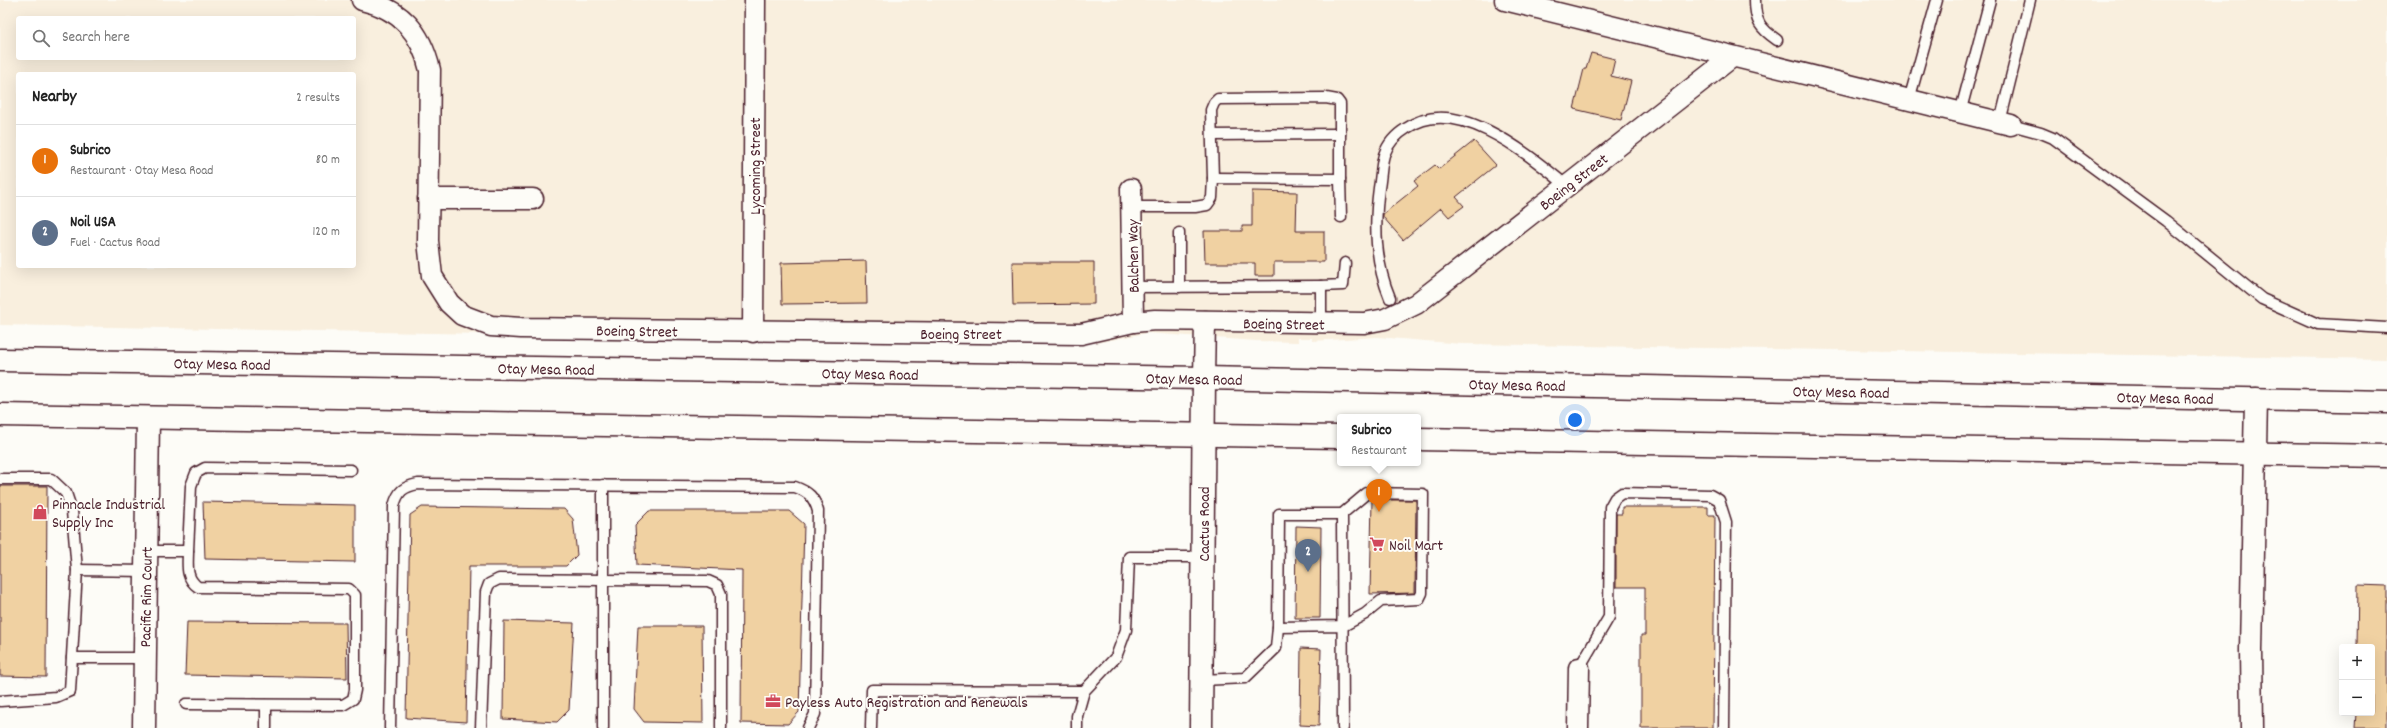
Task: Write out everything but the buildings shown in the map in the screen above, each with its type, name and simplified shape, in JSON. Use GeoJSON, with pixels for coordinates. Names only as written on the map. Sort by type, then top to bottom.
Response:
{"type":"FeatureCollection","features":[{"type":"Feature","properties":{"kind":"main road","name":"Otay Mesa Road"},"geometry":{"type":"LineString","coordinates":[[0,360],[1204,378],[2387,402]]}},
{"type":"Feature","properties":{"kind":"main road","name":"Cactus Road"},"geometry":{"type":"LineString","coordinates":[[1202,728],[1204,378]]}},
{"type":"Feature","properties":{"kind":"main road"},"geometry":{"type":"LineString","coordinates":[[2252,728],[2251,650],[2256,399]]}},
{"type":"Feature","properties":{"kind":"main road"},"geometry":{"type":"LineString","coordinates":[[0,415],[1337,437]]}},
{"type":"Feature","properties":{"kind":"main road","name":"Pacific Rim Court"},"geometry":{"type":"LineString","coordinates":[[144,728],[148,418]]}},
{"type":"Feature","properties":{"kind":"main road"},"geometry":{"type":"LineString","coordinates":[[1421,439],[2387,456]]}},
{"type":"Feature","properties":{"kind":"street","name":"Boeing Street"},"geometry":{"type":"LineString","coordinates":[[365,0],[389,11],[407,23],[418,35],[426,51],[430,70],[428,241],[432,276],[449,303],[462,315],[491,326],[521,328],[753,332],[1081,334],[1132,322],[1205,321],[1364,323],[1400,313],[1416,304],[1732,57]]}},
{"type":"Feature","properties":{"kind":"street","name":"Lycoming Street"},"geometry":{"type":"LineString","coordinates":[[753,332],[755,0]]}},
{"type":"Feature","properties":{"kind":"street"},"geometry":{"type":"LineString","coordinates":[[1505,0],[2005,124]]}},
{"type":"Feature","properties":{"kind":"street","name":"Balchen Way"},"geometry":{"type":"LineString","coordinates":[[1131,198],[1132,322]]}},
{"type":"Feature","properties":{"kind":"street"},"geometry":{"type":"LineString","coordinates":[[428,199],[533,199]]}},
{"type":"Feature","properties":{"kind":"street","name":"Cactus Road"},"geometry":{"type":"LineString","coordinates":[[1204,378],[1205,321]]}},
{"type":"Feature","properties":{"kind":"street"},"geometry":{"type":"LineString","coordinates":[[1578,728],[1579,668]]}},
{"type":"Feature","properties":{"kind":"lane"},"geometry":{"type":"LineString","coordinates":[[1755,0],[1758,22],[1762,30],[1777,40]]}},
{"type":"Feature","properties":{"kind":"lane"},"geometry":{"type":"LineString","coordinates":[[1909,100],[1937,0]]}},
{"type":"Feature","properties":{"kind":"lane"},"geometry":{"type":"LineString","coordinates":[[1960,113],[1990,0]]}},
{"type":"Feature","properties":{"kind":"lane"},"geometry":{"type":"LineString","coordinates":[[2030,0],[2005,124],[2041,133],[2052,138],[2166,221],[2262,300],[2318,324],[2387,328]]}},
{"type":"Feature","properties":{"kind":"lane"},"geometry":{"type":"LineString","coordinates":[[1131,198],[1195,207],[1207,205],[1212,198],[1213,178],[1211,110],[1214,103],[1218,99],[1318,98],[1337,100],[1340,104],[1341,217]]}},
{"type":"Feature","properties":{"kind":"lane"},"geometry":{"type":"LineString","coordinates":[[1390,298],[1383,281],[1376,238],[1376,211],[1384,154],[1396,136],[1413,124],[1445,117],[1465,121],[1523,151],[1567,186]]}},
{"type":"Feature","properties":{"kind":"lane"},"geometry":{"type":"LineString","coordinates":[[1212,135],[1340,134]]}},
{"type":"Feature","properties":{"kind":"lane"},"geometry":{"type":"LineString","coordinates":[[1213,178],[1340,179]]}},
{"type":"Feature","properties":{"kind":"lane"},"geometry":{"type":"LineString","coordinates":[[1179,233],[1179,287]]}},
{"type":"Feature","properties":{"kind":"lane"},"geometry":{"type":"LineString","coordinates":[[1132,287],[1343,285],[1345,263]]}},
{"type":"Feature","properties":{"kind":"lane"},"geometry":{"type":"LineString","coordinates":[[1321,286],[1321,323]]}},
{"type":"Feature","properties":{"kind":"lane"},"geometry":{"type":"LineString","coordinates":[[186,704],[343,705],[353,699],[355,690],[355,595],[349,589],[339,587],[198,586],[191,582],[188,575],[191,486],[196,473],[205,468],[351,470]]}},
{"type":"Feature","properties":{"kind":"lane"},"geometry":{"type":"LineString","coordinates":[[0,479],[51,480],[66,493],[72,511],[77,570],[70,691],[56,697],[0,701]]}},
{"type":"Feature","properties":{"kind":"lane"},"geometry":{"type":"LineString","coordinates":[[390,728],[394,506],[397,494],[405,487],[418,484],[795,487],[808,491],[815,500],[818,511],[815,714],[808,728]]}},
{"type":"Feature","properties":{"kind":"lane"},"geometry":{"type":"LineString","coordinates":[[603,485],[603,728]]}},
{"type":"Feature","properties":{"kind":"lane"},"geometry":{"type":"LineString","coordinates":[[1202,680],[1245,678],[1276,648],[1278,627],[1279,514],[1342,514],[1367,493],[1423,494],[1422,593],[1419,599],[1382,601],[1366,614],[1343,626],[1278,627]]}},
{"type":"Feature","properties":{"kind":"lane"},"geometry":{"type":"LineString","coordinates":[[1579,668],[1609,617],[1610,506],[1615,498],[1622,493],[1710,495],[1719,500],[1726,522],[1724,728]]}},
{"type":"Feature","properties":{"kind":"lane"},"geometry":{"type":"LineString","coordinates":[[1342,514],[1343,728]]}},
{"type":"Feature","properties":{"kind":"lane"},"geometry":{"type":"LineString","coordinates":[[77,570],[146,561],[188,551]]}},
{"type":"Feature","properties":{"kind":"lane"},"geometry":{"type":"LineString","coordinates":[[1077,728],[1077,716],[1084,691],[1116,657],[1126,630],[1129,557],[1203,557]]}},
{"type":"Feature","properties":{"kind":"lane"},"geometry":{"type":"LineString","coordinates":[[481,728],[486,592],[489,584],[499,579],[708,581],[717,585],[721,594],[721,728]]}},
{"type":"Feature","properties":{"kind":"lane"},"geometry":{"type":"LineString","coordinates":[[72,658],[145,658]]}},
{"type":"Feature","properties":{"kind":"lane"},"geometry":{"type":"LineString","coordinates":[[871,728],[872,690],[1084,691]]}},
{"type":"Feature","properties":{"kind":"lane"},"geometry":{"type":"LineString","coordinates":[[266,705],[266,728]]}},
{"type":"Feature","properties":{"kind":"shaded area"},"geometry":{"type":"Polygon","coordinates":[[[0,0],[2387,0],[2387,359],[1462,344],[1377,337],[1312,341],[1312,338],[1298,338],[1298,342],[1256,341],[1147,333],[1101,342],[1072,345],[0,325],[0,0]]]}},
{"type":"Feature","properties":{"kind":"place","name":"Pinnacle Industrial Supply Inc"},"geometry":{"type":"Point","coordinates":[40,512]}},
{"type":"Feature","properties":{"kind":"place","name":"Subrico"},"geometry":{"type":"Point","coordinates":[1379,512]}},
{"type":"Feature","properties":{"kind":"place","name":"Noil Mart"},"geometry":{"type":"Point","coordinates":[1377,544]}},
{"type":"Feature","properties":{"kind":"place","name":"Noil USA"},"geometry":{"type":"Point","coordinates":[1308,572]}},
{"type":"Feature","properties":{"kind":"place","name":"Payless Auto Registration and Renewals"},"geometry":{"type":"Point","coordinates":[773,701]}}]}
